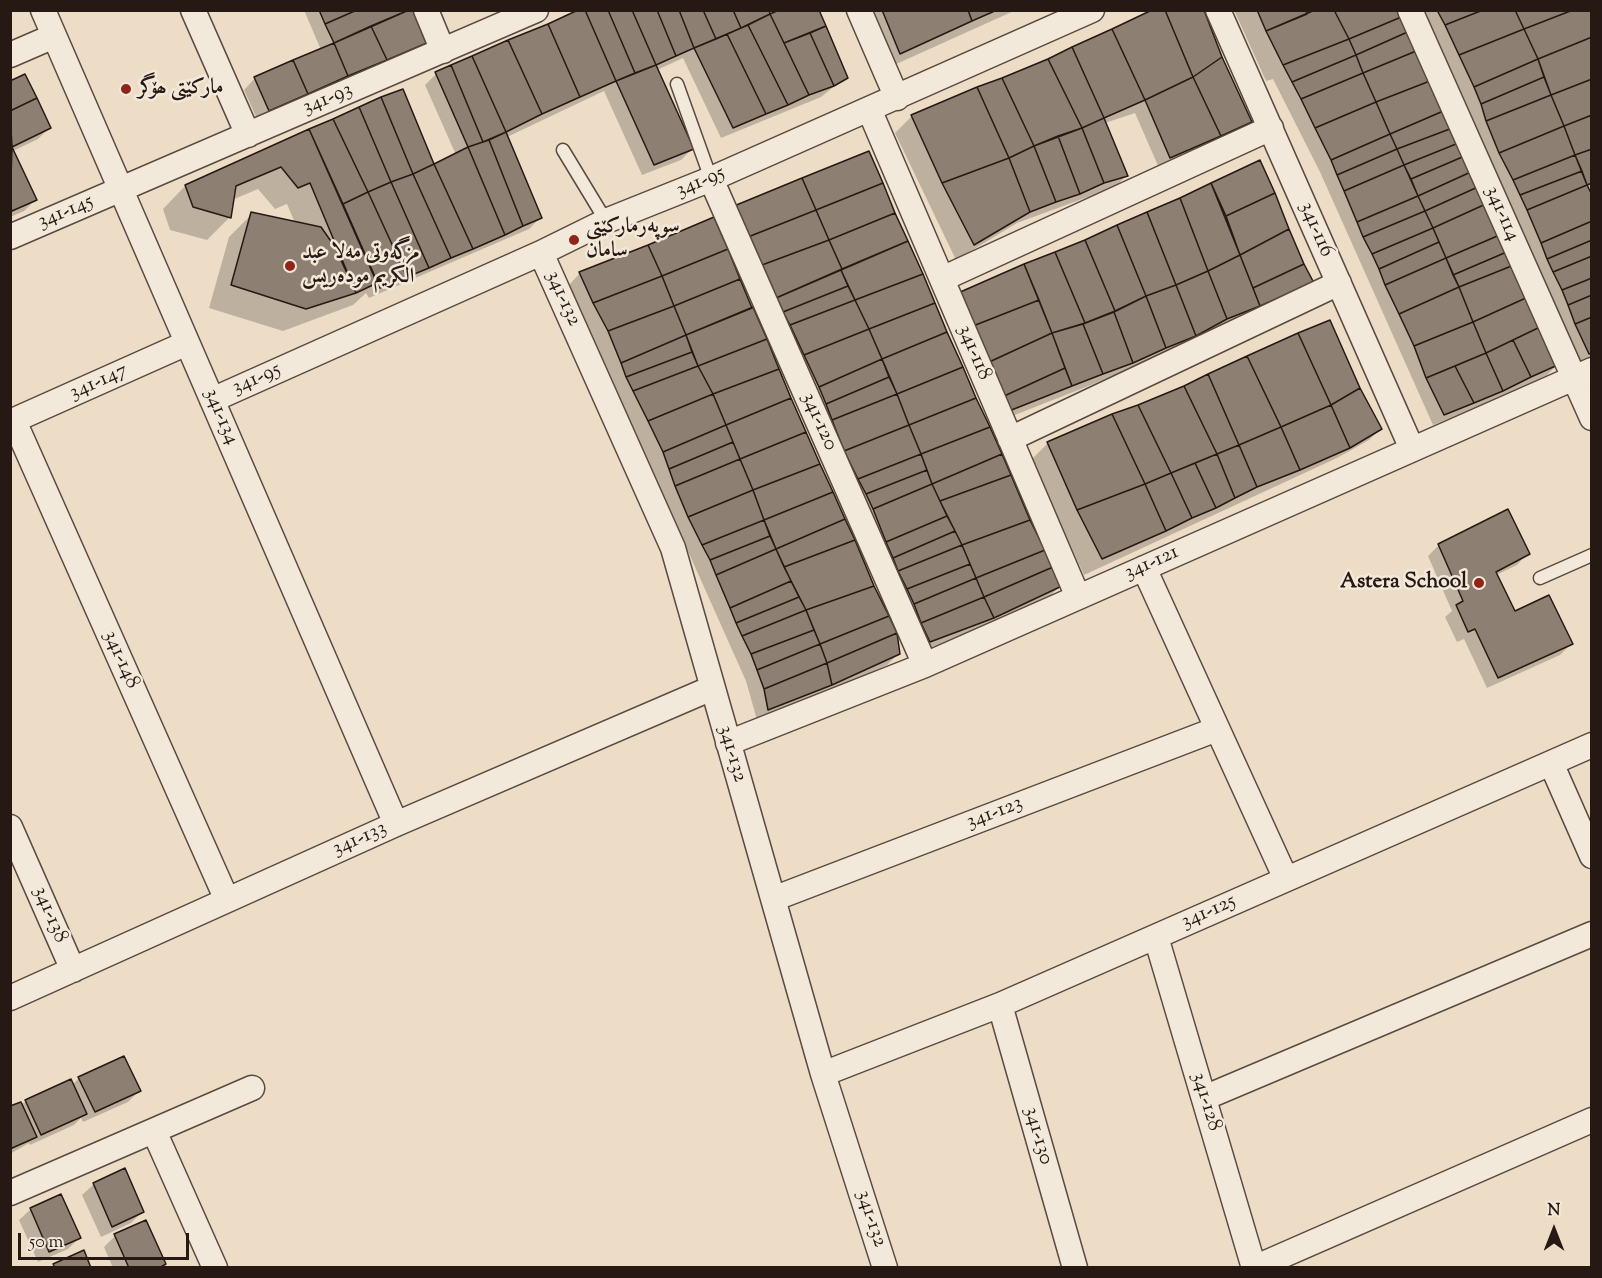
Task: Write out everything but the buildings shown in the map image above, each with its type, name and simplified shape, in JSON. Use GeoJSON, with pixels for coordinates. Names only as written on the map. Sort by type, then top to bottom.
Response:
{"type":"FeatureCollection","features":[{"type":"Feature","properties":{"kind":"street","name":"341-134"},"geometry":{"type":"LineString","coordinates":[[43,10],[396,824]]}},
{"type":"Feature","properties":{"kind":"street"},"geometry":{"type":"LineString","coordinates":[[193,10],[248,135]]}},
{"type":"Feature","properties":{"kind":"street"},"geometry":{"type":"LineString","coordinates":[[426,10],[443,51]]}},
{"type":"Feature","properties":{"kind":"street","name":"341-93"},"geometry":{"type":"LineString","coordinates":[[121,189],[536,10]]}},
{"type":"Feature","properties":{"kind":"street"},"geometry":{"type":"LineString","coordinates":[[859,10],[897,98]]}},
{"type":"Feature","properties":{"kind":"street","name":"341-95"},"geometry":{"type":"LineString","coordinates":[[212,400],[542,253],[606,221],[711,179],[897,98],[1066,16],[1092,10]]}},
{"type":"Feature","properties":{"kind":"street","name":"341-116"},"geometry":{"type":"LineString","coordinates":[[1218,10],[1412,449]]}},
{"type":"Feature","properties":{"kind":"street","name":"341-114"},"geometry":{"type":"LineString","coordinates":[[1410,10],[1583,374],[1592,418]]}},
{"type":"Feature","properties":{"kind":"street"},"geometry":{"type":"LineString","coordinates":[[10,55],[54,36]]}},
{"type":"Feature","properties":{"kind":"street","name":"341-118"},"geometry":{"type":"LineString","coordinates":[[869,109],[1078,597]]}},
{"type":"Feature","properties":{"kind":"street"},"geometry":{"type":"LineString","coordinates":[[942,279],[1271,128]]}},
{"type":"Feature","properties":{"kind":"street","name":"341-120"},"geometry":{"type":"LineString","coordinates":[[711,179],[925,665]]}},
{"type":"Feature","properties":{"kind":"street","name":"341-145"},"geometry":{"type":"LineString","coordinates":[[10,237],[121,189]]}},
{"type":"Feature","properties":{"kind":"street","name":"341-132"},"geometry":{"type":"LineString","coordinates":[[542,253],[673,548],[823,1074],[885,1268]]}},
{"type":"Feature","properties":{"kind":"street"},"geometry":{"type":"LineString","coordinates":[[1010,439],[1338,283]]}},
{"type":"Feature","properties":{"kind":"street","name":"341-147"},"geometry":{"type":"LineString","coordinates":[[12,421],[187,343]]}},
{"type":"Feature","properties":{"kind":"street","name":"341-121"},"geometry":{"type":"LineString","coordinates":[[728,744],[925,665],[1583,374]]}},
{"type":"Feature","properties":{"kind":"street","name":"341-148"},"geometry":{"type":"LineString","coordinates":[[12,421],[227,900]]}},
{"type":"Feature","properties":{"kind":"street"},"geometry":{"type":"LineString","coordinates":[[1144,568],[1286,879]]}},
{"type":"Feature","properties":{"kind":"street","name":"341-133"},"geometry":{"type":"LineString","coordinates":[[10,998],[396,824],[712,688]]}},
{"type":"Feature","properties":{"kind":"street","name":"341-123"},"geometry":{"type":"LineString","coordinates":[[773,899],[1217,729]]}},
{"type":"Feature","properties":{"kind":"street","name":"341-125"},"geometry":{"type":"LineString","coordinates":[[823,1074],[1000,1005],[1592,745]]}},
{"type":"Feature","properties":{"kind":"street"},"geometry":{"type":"LineString","coordinates":[[1551,763],[1592,856]]}},
{"type":"Feature","properties":{"kind":"street","name":"341-138"},"geometry":{"type":"LineString","coordinates":[[10,827],[73,970]]}},
{"type":"Feature","properties":{"kind":"street"},"geometry":{"type":"LineString","coordinates":[[1204,1098],[1592,934]]}},
{"type":"Feature","properties":{"kind":"street","name":"341-128"},"geometry":{"type":"LineString","coordinates":[[1156,937],[1254,1268]]}},
{"type":"Feature","properties":{"kind":"street","name":"341-130"},"geometry":{"type":"LineString","coordinates":[[1000,1005],[1075,1268]]}},
{"type":"Feature","properties":{"kind":"street"},"geometry":{"type":"LineString","coordinates":[[10,1193],[252,1088]]}},
{"type":"Feature","properties":{"kind":"street"},"geometry":{"type":"LineString","coordinates":[[1254,1268],[1592,1120]]}},
{"type":"Feature","properties":{"kind":"street"},"geometry":{"type":"LineString","coordinates":[[154,1131],[215,1268]]}},
{"type":"Feature","properties":{"kind":"lane"},"geometry":{"type":"LineString","coordinates":[[677,84],[711,179]]}},
{"type":"Feature","properties":{"kind":"lane"},"geometry":{"type":"LineString","coordinates":[[563,150],[606,221]]}},
{"type":"Feature","properties":{"kind":"lane"},"geometry":{"type":"LineString","coordinates":[[1540,578],[1592,555]]}},
{"type":"Feature","properties":{"kind":"place","name":"مارکێتی ھۆگر"},"geometry":{"type":"Point","coordinates":[126,89]}},
{"type":"Feature","properties":{"kind":"place","name":"سوپەرمارکێتی سامان"},"geometry":{"type":"Point","coordinates":[574,240]}},
{"type":"Feature","properties":{"kind":"place","name":"مزگه‌وتی مه‌لا عبد الكريم موده‌ریس"},"geometry":{"type":"Point","coordinates":[290,266]}},
{"type":"Feature","properties":{"kind":"place","name":"Astera School"},"geometry":{"type":"Point","coordinates":[1479,583]}}]}
